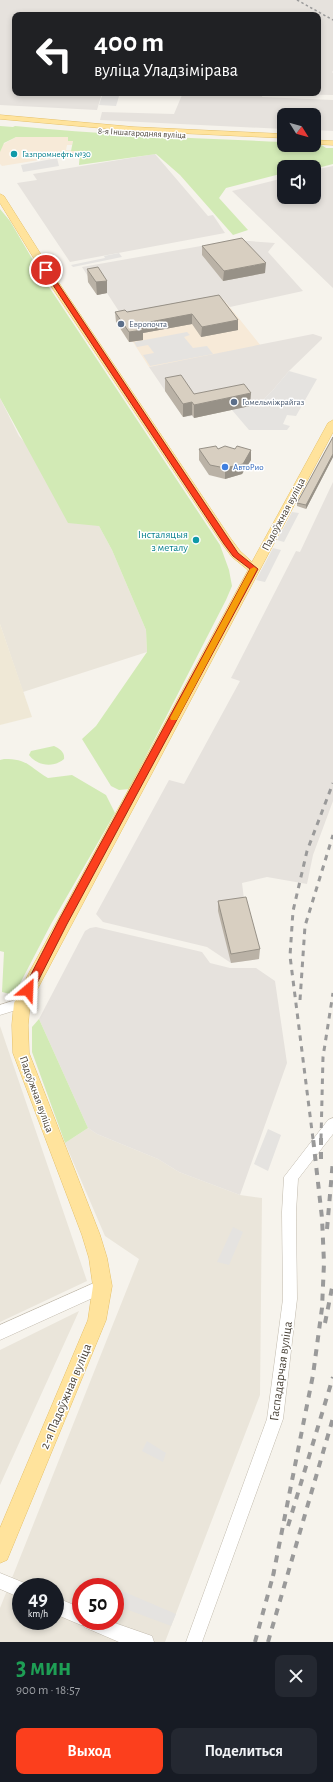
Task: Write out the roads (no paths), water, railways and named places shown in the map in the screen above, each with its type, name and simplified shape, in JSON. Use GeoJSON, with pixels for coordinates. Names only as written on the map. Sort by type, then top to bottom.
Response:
{"type":"FeatureCollection","features":[{"type":"Feature","properties":{"kind":"main road","name":"8-я Іншагародняя вуліца"},"geometry":{"type":"LineString","coordinates":[[0,118],[134,129],[277,136]]}},
{"type":"Feature","properties":{"kind":"main road","name":"8-я Іншагародняя вуліца"},"geometry":{"type":"LineString","coordinates":[[0,122],[132,133],[277,140]]}},
{"type":"Feature","properties":{"kind":"main road"},"geometry":{"type":"LineString","coordinates":[[321,138],[333,138]]}},
{"type":"Feature","properties":{"kind":"main road"},"geometry":{"type":"LineString","coordinates":[[321,142],[333,143]]}},
{"type":"Feature","properties":{"kind":"main road"},"geometry":{"type":"LineString","coordinates":[[0,196],[54,283],[227,542],[236,554],[254,569]]}},
{"type":"Feature","properties":{"kind":"main road","name":"Падоўжная вуліца"},"geometry":{"type":"LineString","coordinates":[[91,1235],[21,1053],[20,1025],[22,1003],[63,921],[254,569],[292,495],[333,423]]}},
{"type":"Feature","properties":{"kind":"main road","name":"2-я Падоўжная вуліца"},"geometry":{"type":"LineString","coordinates":[[0,1553],[97,1320],[102,1303],[104,1286],[99,1261],[91,1235]]}},
{"type":"Feature","properties":{"kind":"street"},"geometry":{"type":"LineString","coordinates":[[0,1010],[22,1003]]}},
{"type":"Feature","properties":{"kind":"street","name":"Гаспадарчая вуліца"},"geometry":{"type":"LineString","coordinates":[[194,1642],[275,1419],[290,1299],[289,1212],[291,1177],[333,1124]]}},
{"type":"Feature","properties":{"kind":"street"},"geometry":{"type":"LineString","coordinates":[[0,1333],[104,1286]]}},
{"type":"Feature","properties":{"kind":"street"},"geometry":{"type":"LineString","coordinates":[[0,1580],[12,1586]]}},
{"type":"Feature","properties":{"kind":"street"},"geometry":{"type":"LineString","coordinates":[[110,1630],[146,1642]]}},
{"type":"Feature","properties":{"kind":"railway"},"geometry":{"type":"LineString","coordinates":[[297,0],[319,12]]}},
{"type":"Feature","properties":{"kind":"railway"},"geometry":{"type":"LineString","coordinates":[[321,13],[333,20]]}},
{"type":"Feature","properties":{"kind":"railway"},"geometry":{"type":"LineString","coordinates":[[313,1139],[290,956],[293,911],[307,851],[333,783]]}},
{"type":"Feature","properties":{"kind":"railway"},"geometry":{"type":"LineString","coordinates":[[300,1000],[305,926],[333,835]]}},
{"type":"Feature","properties":{"kind":"railway"},"geometry":{"type":"LineString","coordinates":[[321,1139],[323,1057],[333,993]]}},
{"type":"Feature","properties":{"kind":"railway"},"geometry":{"type":"LineString","coordinates":[[273,1575],[313,1375],[322,1308],[324,1263],[322,1218],[313,1138]]}},
{"type":"Feature","properties":{"kind":"railway"},"geometry":{"type":"LineString","coordinates":[[321,1139],[321,1166]]}},
{"type":"Feature","properties":{"kind":"railway"},"geometry":{"type":"LineString","coordinates":[[327,1229],[333,1160]]}},
{"type":"Feature","properties":{"kind":"railway"},"geometry":{"type":"LineString","coordinates":[[325,1323],[333,1283]]}},
{"type":"Feature","properties":{"kind":"railway"},"geometry":{"type":"LineString","coordinates":[[288,1526],[333,1377]]}},
{"type":"Feature","properties":{"kind":"railway"},"geometry":{"type":"LineString","coordinates":[[268,1642],[333,1418]]}},
{"type":"Feature","properties":{"kind":"railway"},"geometry":{"type":"LineString","coordinates":[[255,1642],[273,1575]]}},
{"type":"Feature","properties":{"kind":"place","name":"Газпромнефть №30"},"geometry":{"type":"Point","coordinates":[14,154]}},
{"type":"Feature","properties":{"kind":"place","name":"Европочта"},"geometry":{"type":"Point","coordinates":[121,324]}},
{"type":"Feature","properties":{"kind":"place","name":"Гомельміжрайгаз"},"geometry":{"type":"Point","coordinates":[234,402]}},
{"type":"Feature","properties":{"kind":"place","name":"АвтоРио"},"geometry":{"type":"Point","coordinates":[225,467]}},
{"type":"Feature","properties":{"kind":"place","name":"Інсталяцыя з металу"},"geometry":{"type":"Point","coordinates":[196,540]}}]}
